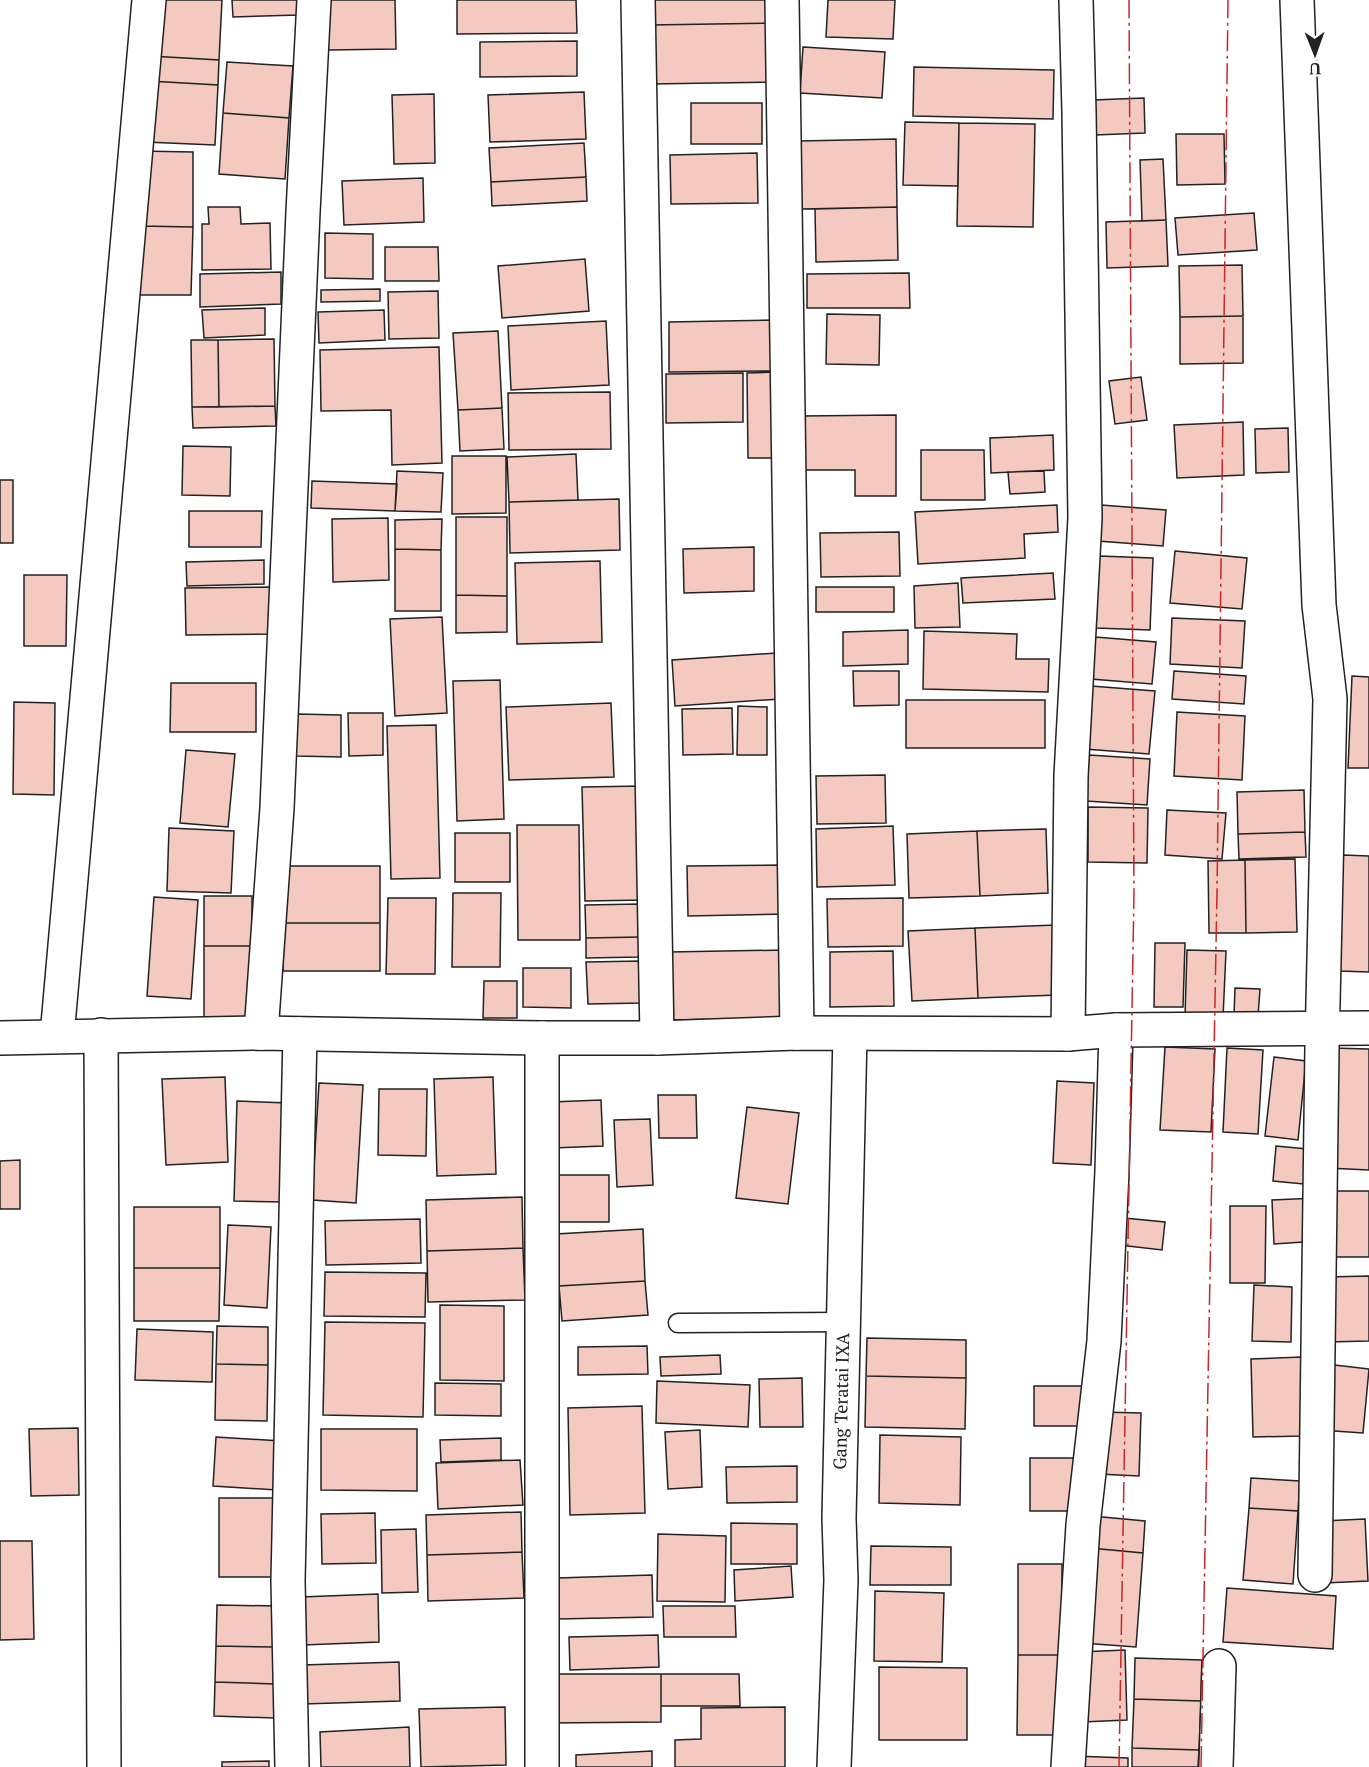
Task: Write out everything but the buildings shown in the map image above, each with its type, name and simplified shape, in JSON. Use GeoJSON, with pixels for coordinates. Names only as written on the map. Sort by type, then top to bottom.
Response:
{"type":"FeatureCollection","features":[{"type":"Feature","properties":{"kind":"street"},"geometry":{"type":"LineString","coordinates":[[57,1036],[149,0]]}},
{"type":"Feature","properties":{"kind":"street"},"geometry":{"type":"LineString","coordinates":[[261,1032],[277,808],[314,0]]}},
{"type":"Feature","properties":{"kind":"street"},"geometry":{"type":"LineString","coordinates":[[638,0],[657,1038]]}},
{"type":"Feature","properties":{"kind":"street"},"geometry":{"type":"LineString","coordinates":[[782,0],[797,1033]]}},
{"type":"Feature","properties":{"kind":"street"},"geometry":{"type":"LineString","coordinates":[[1068,1034],[1071,776],[1085,518],[1076,0]]}},
{"type":"Feature","properties":{"kind":"street"},"geometry":{"type":"LineString","coordinates":[[1297,0],[1319,605],[1330,699],[1316,1575]]}},
{"type":"Feature","properties":{"kind":"street"},"geometry":{"type":"LineString","coordinates":[[0,1038],[261,1032],[657,1038],[797,1033],[1068,1034],[1116,1030],[1369,1028]]}},
{"type":"Feature","properties":{"kind":"street"},"geometry":{"type":"LineString","coordinates":[[1068,1767],[1083,1526],[1104,1341],[1116,1030]]}},
{"type":"Feature","properties":{"kind":"street"},"geometry":{"type":"LineString","coordinates":[[292,1767],[288,1581],[300,1034]]}},
{"type":"Feature","properties":{"kind":"street","name":"Gang Teratai IXA"},"geometry":{"type":"LineString","coordinates":[[834,1767],[841,1580],[839,1518],[850,1034]]}},
{"type":"Feature","properties":{"kind":"street"},"geometry":{"type":"LineString","coordinates":[[101,1035],[104,1767]]}},
{"type":"Feature","properties":{"kind":"street"},"geometry":{"type":"LineString","coordinates":[[542,1038],[542,1767]]}},
{"type":"Feature","properties":{"kind":"street"},"geometry":{"type":"LineString","coordinates":[[1216,1767],[1219,1666]]}},
{"type":"Feature","properties":{"kind":"lane"},"geometry":{"type":"LineString","coordinates":[[678,1323],[844,1322]]}},
{"type":"Feature","properties":{"kind":"power"},"geometry":{"type":"LineString","coordinates":[[1119,1767],[1134,892],[1129,0]]}},
{"type":"Feature","properties":{"kind":"power"},"geometry":{"type":"LineString","coordinates":[[1201,1767],[1217,891],[1228,0]]}}]}
